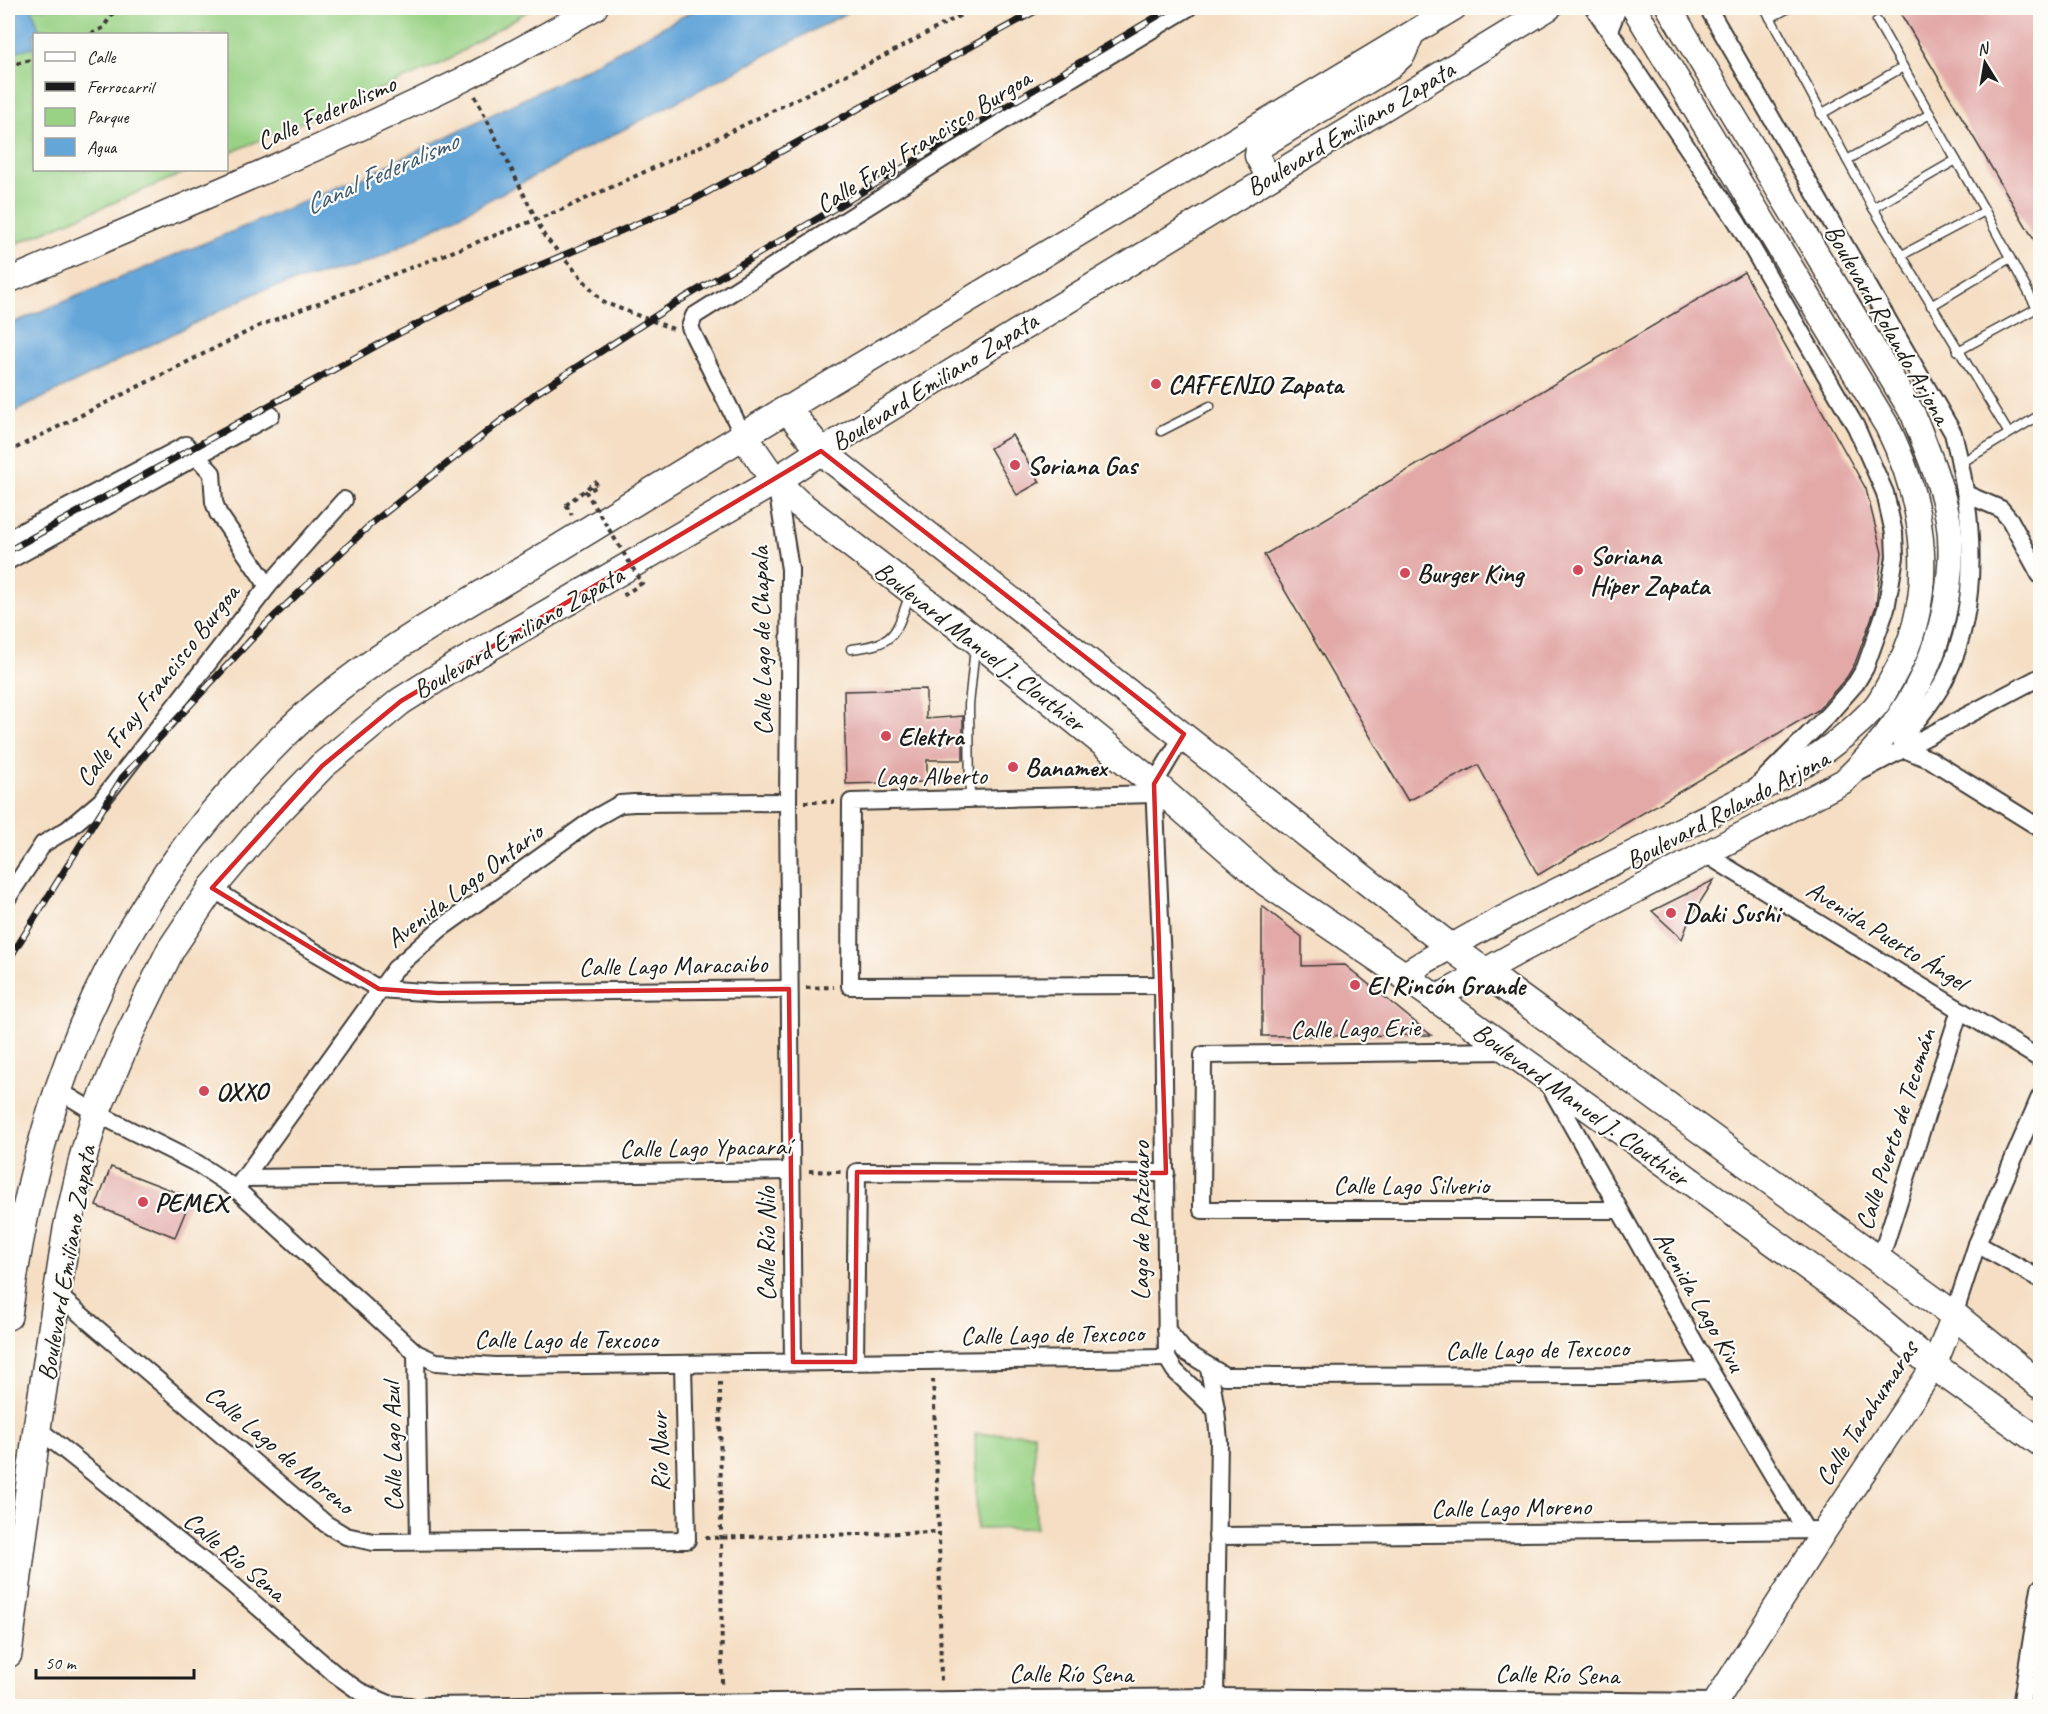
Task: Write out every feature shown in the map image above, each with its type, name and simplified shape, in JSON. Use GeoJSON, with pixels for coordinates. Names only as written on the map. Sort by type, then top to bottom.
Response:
{"type":"FeatureCollection","features":[{"type":"Feature","properties":{"kind":"main road","name":"Calle Federalismo"},"geometry":{"type":"LineString","coordinates":[[8,281],[400,110],[595,8]]}},
{"type":"Feature","properties":{"kind":"main road","name":"Boulevard Emiliano Zapata"},"geometry":{"type":"LineString","coordinates":[[8,1316],[25,1204],[42,1134],[86,1015],[136,918],[205,821],[274,744],[340,686],[418,633],[1454,8]]}},
{"type":"Feature","properties":{"kind":"main road","name":"Boulevard Emiliano Zapata"},"geometry":{"type":"LineString","coordinates":[[8,1654],[37,1428],[59,1296],[67,1229],[96,1113],[129,1033],[171,949],[212,888],[263,827],[322,765],[401,701],[455,667],[776,481],[821,451],[1549,8]]}},
{"type":"Feature","properties":{"kind":"main road","name":"Boulevard Rolando Arjona"},"geometry":{"type":"LineString","coordinates":[[1403,975],[1449,946],[1747,796],[1815,758],[1846,735],[1876,706],[1901,663],[1915,626],[1924,560],[1914,493],[1904,460],[1887,426],[1634,8]]}},
{"type":"Feature","properties":{"kind":"main road","name":"Boulevard Rolando Arjona"},"geometry":{"type":"LineString","coordinates":[[1434,999],[1615,900],[1707,855],[1844,781],[1877,748],[1911,701],[1930,663],[1946,609],[1952,556],[1948,519],[1934,468],[1913,414],[1669,8]]}},
{"type":"Feature","properties":{"kind":"main road"},"geometry":{"type":"LineString","coordinates":[[1269,178],[1257,156],[1258,148],[1389,68],[1402,55],[1413,32]]}},
{"type":"Feature","properties":{"kind":"main road","name":"Boulevard Manuel J. Clouthier"},"geometry":{"type":"LineString","coordinates":[[786,409],[821,451],[1449,946],[1879,1263],[1954,1315],[2040,1385]]}},
{"type":"Feature","properties":{"kind":"main road","name":"Boulevard Manuel J. Clouthier"},"geometry":{"type":"LineString","coordinates":[[743,435],[776,481],[798,503],[976,640],[1266,882],[1403,975],[1862,1306],[1934,1366],[2040,1442]]}},
{"type":"Feature","properties":{"kind":"main road","name":"Calle Tarahumaras"},"geometry":{"type":"LineString","coordinates":[[1718,1705],[1815,1529],[1934,1366],[1954,1315]]}},
{"type":"Feature","properties":{"kind":"street","name":"Calle Fray Francisco Burgoa"},"geometry":{"type":"LineString","coordinates":[[692,329],[694,316],[960,148],[1188,8]]}},
{"type":"Feature","properties":{"kind":"street"},"geometry":{"type":"LineString","coordinates":[[1594,8],[1610,28],[1737,222],[1856,427],[1885,493],[1894,533],[1895,557],[1886,609],[1856,683],[1828,715],[1747,796]]}},
{"type":"Feature","properties":{"kind":"street"},"geometry":{"type":"LineString","coordinates":[[1610,28],[1618,8]]}},
{"type":"Feature","properties":{"kind":"street"},"geometry":{"type":"LineString","coordinates":[[1708,8],[1943,412],[1953,433],[1961,463],[1966,494],[1970,579],[1965,625],[1947,676],[1933,699],[1901,740],[1904,749],[1931,760],[2040,828]]}},
{"type":"Feature","properties":{"kind":"street"},"geometry":{"type":"LineString","coordinates":[[692,329],[743,435]]}},
{"type":"Feature","properties":{"kind":"street"},"geometry":{"type":"LineString","coordinates":[[8,561],[271,415]]}},
{"type":"Feature","properties":{"kind":"street"},"geometry":{"type":"LineString","coordinates":[[8,539],[181,446],[190,446],[212,473],[214,502],[218,513],[268,586]]}},
{"type":"Feature","properties":{"kind":"street","name":"Calle Lago de Chapala"},"geometry":{"type":"LineString","coordinates":[[776,481],[790,569],[788,802]]}},
{"type":"Feature","properties":{"kind":"street"},"geometry":{"type":"LineString","coordinates":[[1966,494],[2001,509],[2010,520],[2040,575]]}},
{"type":"Feature","properties":{"kind":"street","name":"Calle Fray Francisco Burgoa"},"geometry":{"type":"LineString","coordinates":[[8,897],[43,844],[68,829],[101,801],[268,586],[344,500]]}},
{"type":"Feature","properties":{"kind":"street"},"geometry":{"type":"LineString","coordinates":[[1844,781],[2040,677]]}},
{"type":"Feature","properties":{"kind":"street"},"geometry":{"type":"LineString","coordinates":[[1155,789],[1184,735]]}},
{"type":"Feature","properties":{"kind":"street","name":"Lago Alberto"},"geometry":{"type":"LineString","coordinates":[[851,802],[970,801],[1155,789]]}},
{"type":"Feature","properties":{"kind":"street","name":"Lago de Patzcuaro"},"geometry":{"type":"LineString","coordinates":[[1155,789],[1163,985],[1167,1358]]}},
{"type":"Feature","properties":{"kind":"street","name":"Avenida Lago Ontario"},"geometry":{"type":"LineString","coordinates":[[240,1184],[395,969],[440,929],[614,807],[655,802],[788,802]]}},
{"type":"Feature","properties":{"kind":"street","name":"Calle Río Nilo"},"geometry":{"type":"LineString","coordinates":[[788,802],[793,1362]]}},
{"type":"Feature","properties":{"kind":"street"},"geometry":{"type":"LineString","coordinates":[[851,802],[850,986],[1163,985]]}},
{"type":"Feature","properties":{"kind":"street","name":"Avenida Puerto Ángel"},"geometry":{"type":"LineString","coordinates":[[1707,855],[2040,1059]]}},
{"type":"Feature","properties":{"kind":"street","name":"Calle Lago Maracaibo"},"geometry":{"type":"LineString","coordinates":[[212,888],[282,933],[379,989],[438,993],[789,989]]}},
{"type":"Feature","properties":{"kind":"street","name":"Calle Puerto de Tecomán"},"geometry":{"type":"LineString","coordinates":[[1879,1263],[1960,1010]]}},
{"type":"Feature","properties":{"kind":"street","name":"Calle Lago Erie"},"geometry":{"type":"LineString","coordinates":[[1202,1210],[1203,1055],[1509,1051]]}},
{"type":"Feature","properties":{"kind":"street","name":"Avenida Lago Kivu"},"geometry":{"type":"LineString","coordinates":[[1545,1078],[1710,1370],[1815,1529]]}},
{"type":"Feature","properties":{"kind":"street","name":"Calle Lago de Texcoco"},"geometry":{"type":"LineString","coordinates":[[58,1090],[96,1113],[240,1184],[416,1353],[436,1362],[460,1365],[683,1364],[1167,1358]]}},
{"type":"Feature","properties":{"kind":"street","name":"Calle Tarahumaras"},"geometry":{"type":"LineString","coordinates":[[1954,1315],[1977,1244],[2040,1097]]}},
{"type":"Feature","properties":{"kind":"street","name":"Calle Lago Ypacaraí"},"geometry":{"type":"LineString","coordinates":[[240,1184],[791,1171]]}},
{"type":"Feature","properties":{"kind":"street"},"geometry":{"type":"LineString","coordinates":[[855,1362],[857,1172],[1166,1173]]}},
{"type":"Feature","properties":{"kind":"street","name":"Calle Lago Silverio"},"geometry":{"type":"LineString","coordinates":[[1202,1210],[1619,1210]]}},
{"type":"Feature","properties":{"kind":"street"},"geometry":{"type":"LineString","coordinates":[[1977,1244],[2040,1280]]}},
{"type":"Feature","properties":{"kind":"street","name":"Calle Lago de Moreno"},"geometry":{"type":"LineString","coordinates":[[59,1296],[326,1524],[346,1536],[373,1542],[687,1540]]}},
{"type":"Feature","properties":{"kind":"street","name":"Calle Lago de Texcoco"},"geometry":{"type":"LineString","coordinates":[[1166,1329],[1184,1351],[1209,1368],[1225,1376],[1236,1377],[1616,1375],[1710,1370]]}},
{"type":"Feature","properties":{"kind":"street","name":"Calle Lago Azul"},"geometry":{"type":"LineString","coordinates":[[416,1353],[419,1541]]}},
{"type":"Feature","properties":{"kind":"street"},"geometry":{"type":"LineString","coordinates":[[1167,1358],[1175,1371],[1216,1410]]}},
{"type":"Feature","properties":{"kind":"street","name":"Río Naur"},"geometry":{"type":"LineString","coordinates":[[683,1364],[687,1540]]}},
{"type":"Feature","properties":{"kind":"street"},"geometry":{"type":"LineString","coordinates":[[1209,1368],[1219,1441],[1215,1697]]}},
{"type":"Feature","properties":{"kind":"street","name":"Calle Río Sena"},"geometry":{"type":"LineString","coordinates":[[37,1428],[233,1585],[335,1674],[359,1691],[388,1704],[410,1707]]}},
{"type":"Feature","properties":{"kind":"street","name":"Calle Lago Moreno"},"geometry":{"type":"LineString","coordinates":[[1216,1536],[1815,1529]]}},
{"type":"Feature","properties":{"kind":"street"},"geometry":{"type":"LineString","coordinates":[[2021,1707],[2040,1588]]}},
{"type":"Feature","properties":{"kind":"street","name":"Calle Río Sena"},"geometry":{"type":"LineString","coordinates":[[426,1707],[722,1702],[968,1702],[1215,1697],[1718,1705]]}},
{"type":"Feature","properties":{"kind":"lane"},"geometry":{"type":"LineString","coordinates":[[1765,8],[1873,208],[2008,432]]}},
{"type":"Feature","properties":{"kind":"lane"},"geometry":{"type":"LineString","coordinates":[[1770,18],[1789,8]]}},
{"type":"Feature","properties":{"kind":"lane"},"geometry":{"type":"LineString","coordinates":[[1877,21],[2039,311],[1958,351]]}},
{"type":"Feature","properties":{"kind":"lane"},"geometry":{"type":"LineString","coordinates":[[1821,114],[1903,67]]}},
{"type":"Feature","properties":{"kind":"lane"},"geometry":{"type":"LineString","coordinates":[[1847,160],[1930,114]]}},
{"type":"Feature","properties":{"kind":"lane"},"geometry":{"type":"LineString","coordinates":[[1873,208],[1956,160]]}},
{"type":"Feature","properties":{"kind":"lane"},"geometry":{"type":"LineString","coordinates":[[1902,255],[1985,211]]}},
{"type":"Feature","properties":{"kind":"lane"},"geometry":{"type":"LineString","coordinates":[[1931,306],[2010,258]]}},
{"type":"Feature","properties":{"kind":"lane"},"geometry":{"type":"LineString","coordinates":[[1161,431],[1210,406]]}},
{"type":"Feature","properties":{"kind":"lane"},"geometry":{"type":"LineString","coordinates":[[1961,463],[2008,432],[2040,415]]}},
{"type":"Feature","properties":{"kind":"lane"},"geometry":{"type":"LineString","coordinates":[[851,649],[883,644],[890,639],[897,630],[911,591]]}},
{"type":"Feature","properties":{"kind":"lane"},"geometry":{"type":"LineString","coordinates":[[970,801],[969,705],[976,640]]}},
{"type":"Feature","properties":{"kind":"path"},"geometry":{"type":"LineString","coordinates":[[93,33],[103,28],[116,8]]}},
{"type":"Feature","properties":{"kind":"path"},"geometry":{"type":"LineString","coordinates":[[8,452],[261,325],[561,210],[696,148],[890,53],[974,8]]}},
{"type":"Feature","properties":{"kind":"path"},"geometry":{"type":"LineString","coordinates":[[8,66],[33,59]]}},
{"type":"Feature","properties":{"kind":"path"},"geometry":{"type":"LineString","coordinates":[[479,103],[545,237],[603,302],[692,329]]}},
{"type":"Feature","properties":{"kind":"path"},"geometry":{"type":"LineString","coordinates":[[566,505],[595,482],[598,486],[586,492],[642,583],[620,598]]}},
{"type":"Feature","properties":{"kind":"path"},"geometry":{"type":"LineString","coordinates":[[788,802],[851,802]]}},
{"type":"Feature","properties":{"kind":"path","name":"Calle Lago Maracaibo"},"geometry":{"type":"LineString","coordinates":[[789,989],[850,986]]}},
{"type":"Feature","properties":{"kind":"path","name":"Calle Lago Ypacaraí"},"geometry":{"type":"LineString","coordinates":[[791,1171],[857,1172]]}},
{"type":"Feature","properties":{"kind":"path"},"geometry":{"type":"LineString","coordinates":[[932,1361],[939,1532],[932,1702]]}},
{"type":"Feature","properties":{"kind":"path"},"geometry":{"type":"LineString","coordinates":[[720,1363],[722,1702]]}},
{"type":"Feature","properties":{"kind":"path"},"geometry":{"type":"LineString","coordinates":[[687,1540],[722,1536],[939,1532]]}},
{"type":"Feature","properties":{"kind":"highlighted area"},"geometry":{"type":"Polygon","coordinates":[[[821,451],[1184,734],[1154,784],[1166,1173],[857,1172],[855,1362],[793,1362],[789,989],[438,993],[379,989],[212,888],[322,766],[401,701],[821,451]]]}},
{"type":"Feature","properties":{"kind":"green space"},"geometry":{"type":"Polygon","coordinates":[[[8,8],[533,8],[444,62],[228,154],[228,33],[33,33],[33,171],[189,171],[8,247],[8,8]]]}},
{"type":"Feature","properties":{"kind":"green space"},"geometry":{"type":"Polygon","coordinates":[[[1034,1433],[1036,1528],[977,1529],[975,1434],[1034,1433]]]}},
{"type":"Feature","properties":{"kind":"water"},"geometry":{"type":"Polygon","coordinates":[[[8,8],[32,8],[39,30],[45,29],[47,33],[33,33],[33,47],[17,51],[11,43],[8,43],[8,8]]]}},
{"type":"Feature","properties":{"kind":"water","name":"Canal Federalismo"},"geometry":{"type":"Polygon","coordinates":[[[698,8],[856,8],[372,261],[260,291],[8,415],[8,325],[370,174],[585,69],[698,8]]]}},
{"type":"Feature","properties":{"kind":"building"},"geometry":{"type":"Polygon","coordinates":[[[1897,8],[2040,8],[2040,250],[1905,21],[1897,8]]]}},
{"type":"Feature","properties":{"kind":"building","name":"Soriana Híper Zapata"},"geometry":{"type":"Polygon","coordinates":[[[1744,272],[1866,489],[1882,553],[1876,606],[1855,663],[1847,677],[1818,710],[1538,875],[1478,765],[1408,801],[1264,555],[1744,272]]]}},
{"type":"Feature","properties":{"kind":"building","name":"Soriana Gas"},"geometry":{"type":"Polygon","coordinates":[[[1012,435],[1040,482],[1017,495],[990,448],[1012,435]]]}},
{"type":"Feature","properties":{"kind":"building","name":"Elektra"},"geometry":{"type":"Polygon","coordinates":[[[926,689],[926,719],[963,716],[963,760],[927,760],[927,782],[846,784],[844,691],[926,689]]]}},
{"type":"Feature","properties":{"kind":"building"},"geometry":{"type":"Polygon","coordinates":[[[1714,880],[1690,918],[1682,939],[1652,911],[1714,880]]]}},
{"type":"Feature","properties":{"kind":"building"},"geometry":{"type":"Polygon","coordinates":[[[1262,906],[1302,937],[1302,966],[1345,965],[1431,1035],[1262,1036],[1262,906]]]}},
{"type":"Feature","properties":{"kind":"building","name":"PEMEX"},"geometry":{"type":"Polygon","coordinates":[[[111,1167],[191,1198],[175,1237],[96,1206],[111,1167]]]}},
{"type":"Feature","properties":{"kind":"railway"},"geometry":{"type":"LineString","coordinates":[[8,551],[394,336],[491,286],[693,200],[1041,8]]}},
{"type":"Feature","properties":{"kind":"railway"},"geometry":{"type":"LineString","coordinates":[[8,961],[122,778],[262,628],[372,523],[535,394],[674,304],[1171,8]]}},
{"type":"Feature","properties":{"kind":"place","name":"CAFFENIO Zapata"},"geometry":{"type":"Point","coordinates":[1156,384]}},
{"type":"Feature","properties":{"kind":"place","name":"Soriana Gas"},"geometry":{"type":"Point","coordinates":[1015,465]}},
{"type":"Feature","properties":{"kind":"place","name":"Soriana Híper Zapata"},"geometry":{"type":"Point","coordinates":[1578,570]}},
{"type":"Feature","properties":{"kind":"place","name":"Burger King"},"geometry":{"type":"Point","coordinates":[1405,573]}},
{"type":"Feature","properties":{"kind":"place","name":"Elektra"},"geometry":{"type":"Point","coordinates":[886,736]}},
{"type":"Feature","properties":{"kind":"place","name":"Banamex"},"geometry":{"type":"Point","coordinates":[1013,767]}},
{"type":"Feature","properties":{"kind":"place","name":"Daki Sushi"},"geometry":{"type":"Point","coordinates":[1671,913]}},
{"type":"Feature","properties":{"kind":"place","name":"El Rincón Grande"},"geometry":{"type":"Point","coordinates":[1355,985]}},
{"type":"Feature","properties":{"kind":"place","name":"OXXO"},"geometry":{"type":"Point","coordinates":[204,1091]}},
{"type":"Feature","properties":{"kind":"place","name":"PEMEX"},"geometry":{"type":"Point","coordinates":[143,1202]}}]}
